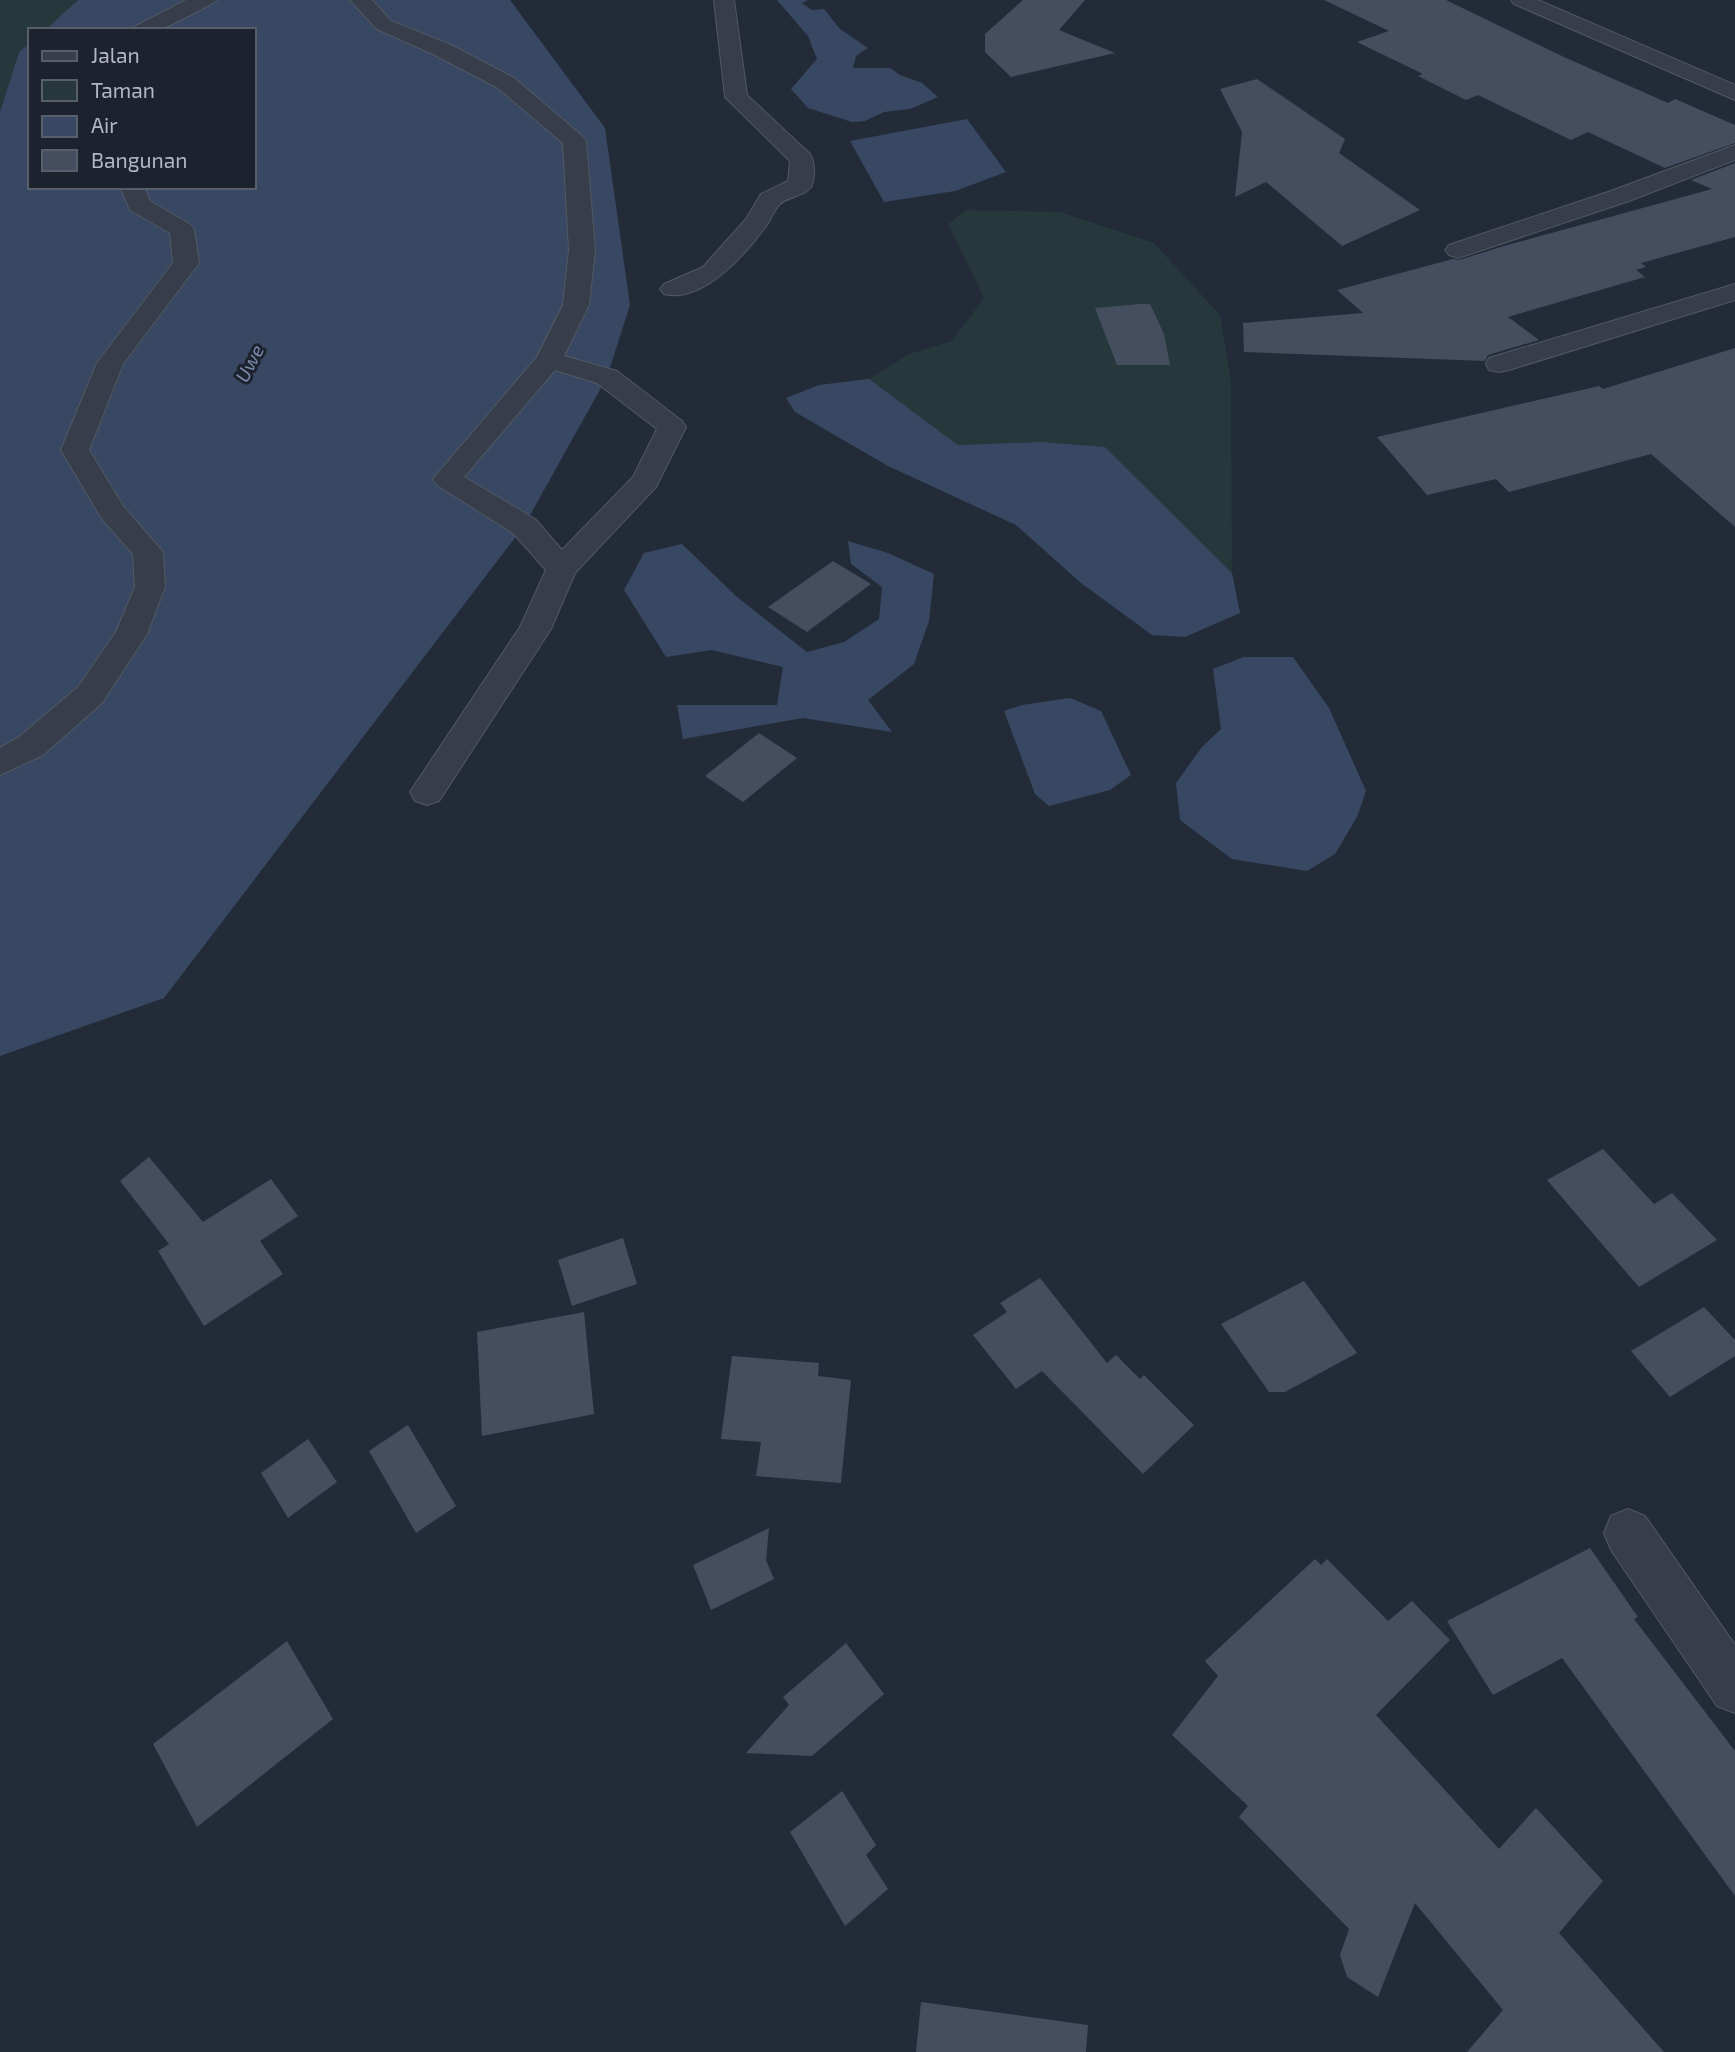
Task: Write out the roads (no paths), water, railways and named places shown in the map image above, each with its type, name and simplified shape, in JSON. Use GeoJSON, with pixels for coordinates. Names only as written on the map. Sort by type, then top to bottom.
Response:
{"type":"FeatureCollection","features":[{"type":"Feature","properties":{"kind":"street"},"geometry":{"type":"LineString","coordinates":[[147,28],[183,8],[207,0]]}},
{"type":"Feature","properties":{"kind":"street"},"geometry":{"type":"LineString","coordinates":[[360,0],[384,25],[443,50],[506,83],[575,141],[582,250],[576,304],[548,360],[447,479],[524,526],[562,569]]}},
{"type":"Feature","properties":{"kind":"street"},"geometry":{"type":"LineString","coordinates":[[673,289],[712,272],[755,223],[771,199],[800,185],[802,159],[736,97],[724,0]]}},
{"type":"Feature","properties":{"kind":"street"},"geometry":{"type":"LineString","coordinates":[[1521,0],[1735,93]]}},
{"type":"Feature","properties":{"kind":"street"},"geometry":{"type":"LineString","coordinates":[[1458,250],[1620,196],[1735,152]]}},
{"type":"Feature","properties":{"kind":"street"},"geometry":{"type":"LineString","coordinates":[[0,763],[32,746],[90,695],[131,634],[150,587],[148,552],[112,512],[75,450],[110,363],[186,263],[182,230],[139,205],[133,189]]}},
{"type":"Feature","properties":{"kind":"street"},"geometry":{"type":"LineString","coordinates":[[1499,364],[1735,292]]}},
{"type":"Feature","properties":{"kind":"street"},"geometry":{"type":"LineString","coordinates":[[427,792],[535,629],[562,569],[646,481],[672,427],[607,377],[548,360]]}},
{"type":"Feature","properties":{"kind":"street"},"geometry":{"type":"LineString","coordinates":[[1628,1534],[1735,1688]]}},
{"type":"Feature","properties":{"kind":"water","name":"Uwe"},"geometry":{"type":"Polygon","coordinates":[[[78,0],[510,0],[605,128],[630,305],[607,377],[524,526],[164,998],[0,1056],[0,112],[19,52],[28,45],[28,189],[256,189],[256,28],[47,28],[78,0]]]}},
{"type":"Feature","properties":{"kind":"water"},"geometry":{"type":"Polygon","coordinates":[[[777,0],[808,0],[802,3],[812,10],[824,9],[840,29],[868,48],[856,56],[853,68],[890,68],[922,83],[938,97],[910,109],[884,112],[865,121],[852,122],[808,108],[791,89],[817,59],[808,36],[777,0]]]}},
{"type":"Feature","properties":{"kind":"water"},"geometry":{"type":"Polygon","coordinates":[[[967,119],[1006,172],[955,191],[884,202],[850,141],[967,119]]]}},
{"type":"Feature","properties":{"kind":"water"},"geometry":{"type":"Polygon","coordinates":[[[869,379],[958,445],[1041,442],[1105,447],[1232,573],[1240,613],[1185,637],[1152,635],[1081,583],[1016,525],[888,466],[795,412],[786,398],[819,385],[869,379]]]}},
{"type":"Feature","properties":{"kind":"water"},"geometry":{"type":"Polygon","coordinates":[[[848,541],[888,553],[934,574],[929,621],[914,664],[868,700],[892,732],[803,718],[683,739],[677,705],[777,705],[783,667],[712,650],[666,657],[624,590],[644,553],[682,544],[737,597],[807,652],[844,642],[879,619],[882,587],[851,564],[848,541]]]}},
{"type":"Feature","properties":{"kind":"water"},"geometry":{"type":"Polygon","coordinates":[[[1244,657],[1293,657],[1329,708],[1366,791],[1357,817],[1335,854],[1307,871],[1232,859],[1180,820],[1176,783],[1202,747],[1221,729],[1213,669],[1244,657]]]}},
{"type":"Feature","properties":{"kind":"water"},"geometry":{"type":"Polygon","coordinates":[[[1070,698],[1101,711],[1131,775],[1110,790],[1049,806],[1035,794],[1004,711],[1022,705],[1070,698]]]}}]}
